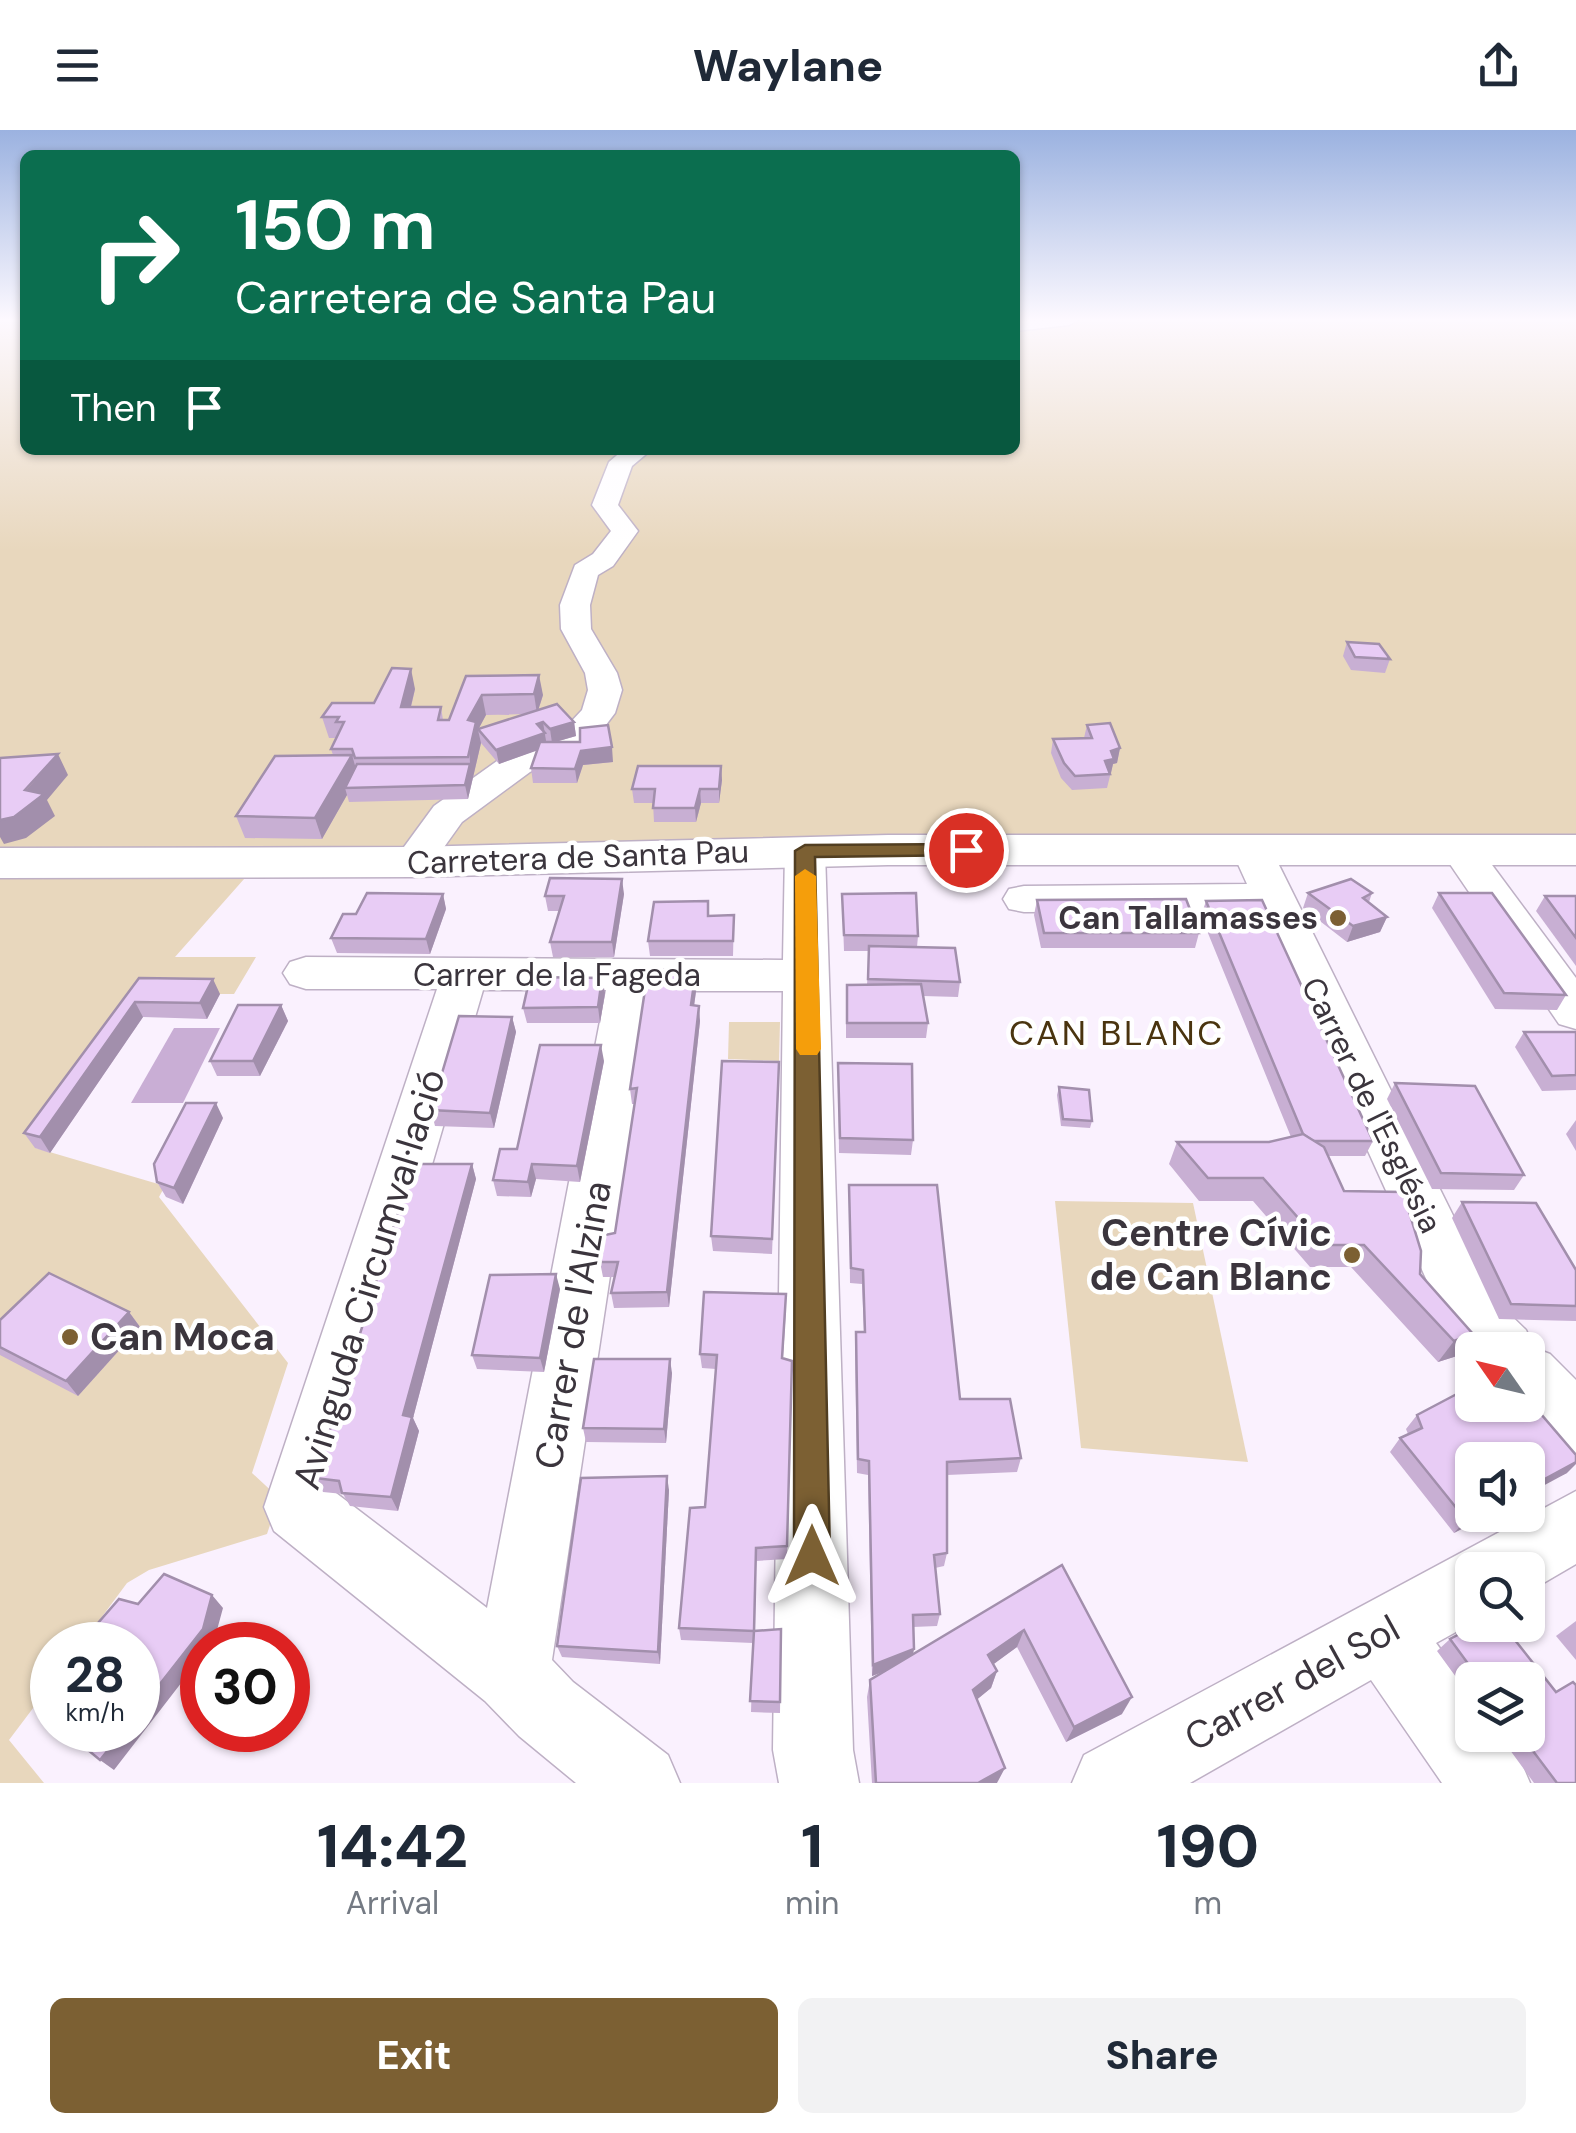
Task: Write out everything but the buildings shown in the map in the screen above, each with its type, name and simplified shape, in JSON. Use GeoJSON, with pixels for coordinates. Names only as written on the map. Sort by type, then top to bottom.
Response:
{"type":"FeatureCollection","features":[{"type":"Feature","properties":{"kind":"main road","name":"Carretera de Santa Pau"},"geometry":{"type":"LineString","coordinates":[[0,862],[413,862],[805,851],[1576,850]]}},
{"type":"Feature","properties":{"kind":"street"},"geometry":{"type":"LineString","coordinates":[[413,862],[448,814],[517,764],[580,734],[598,713],[605,690],[601,673],[576,630],[575,605],[585,571],[603,560],[625,532],[606,505],[612,478],[621,462],[632,455]]}},
{"type":"Feature","properties":{"kind":"street"},"geometry":{"type":"LineString","coordinates":[[805,851],[814,1750],[819,1783]]}},
{"type":"Feature","properties":{"kind":"street","name":"Carrer de l'Església"},"geometry":{"type":"LineString","coordinates":[[1252,851],[1474,1318],[1487,1332]]}},
{"type":"Feature","properties":{"kind":"street"},"geometry":{"type":"LineString","coordinates":[[1461,851],[1576,1012]]}},
{"type":"Feature","properties":{"kind":"street"},"geometry":{"type":"LineString","coordinates":[[1024,899],[1273,897]]}},
{"type":"Feature","properties":{"kind":"street","name":"Carrer de la Fageda"},"geometry":{"type":"LineString","coordinates":[[306,973],[808,976]]}},
{"type":"Feature","properties":{"kind":"street","name":"Avinguda Circumval·lació"},"geometry":{"type":"LineString","coordinates":[[464,974],[298,1506],[512,1674],[546,1709],[640,1783]]}},
{"type":"Feature","properties":{"kind":"street","name":"Carrer de l'Alzina"},"geometry":{"type":"LineString","coordinates":[[512,1674],[632,975]]}},
{"type":"Feature","properties":{"kind":"street"},"geometry":{"type":"LineString","coordinates":[[1545,1393],[1576,1426]]}},
{"type":"Feature","properties":{"kind":"street"},"geometry":{"type":"LineString","coordinates":[[1529,1552],[1576,1526]]}},
{"type":"Feature","properties":{"kind":"street","name":"Carrer del Sol"},"geometry":{"type":"LineString","coordinates":[[1112,1783],[1455,1593]]}},
{"type":"Feature","properties":{"kind":"street"},"geometry":{"type":"LineString","coordinates":[[1383,1633],[1490,1783]]}},
{"type":"Feature","properties":{"kind":"shaded area"},"geometry":{"type":"Polygon","coordinates":[[[0,397],[20,397],[20,455],[1020,455],[1020,397],[1576,397],[1576,851],[267,853],[175,957],[256,957],[234,994],[146,994],[36,1148],[165,1186],[159,1197],[288,1363],[252,1473],[279,1498],[267,1534],[149,1570],[127,1583],[98,1622],[30,1622],[30,1712],[9,1740],[44,1783],[0,1783],[0,397]]]}},
{"type":"Feature","properties":{"kind":"shaded area"},"geometry":{"type":"Polygon","coordinates":[[[729,1022],[780,1022],[779,1061],[728,1059],[729,1022]]]}},
{"type":"Feature","properties":{"kind":"shaded area"},"geometry":{"type":"Polygon","coordinates":[[[174,1028],[220,1028],[183,1103],[131,1103],[174,1028]]]}},
{"type":"Feature","properties":{"kind":"shaded area"},"geometry":{"type":"Polygon","coordinates":[[[1055,1201],[1193,1203],[1248,1462],[1081,1448],[1055,1201]]]}},
{"type":"Feature","properties":{"kind":"slow traffic"},"geometry":{"type":"LineString","coordinates":[[805,876],[808,1049]]}},
{"type":"Feature","properties":{"kind":"place","name":"Can Tallamasses"},"geometry":{"type":"Point","coordinates":[1338,918]}},
{"type":"Feature","properties":{"kind":"place","name":"Centre Cívic de Can Blanc"},"geometry":{"type":"Point","coordinates":[1352,1255]}},
{"type":"Feature","properties":{"kind":"place","name":"Can Moca"},"geometry":{"type":"Point","coordinates":[70,1337]}},
{"type":"Feature","properties":{"kind":"district","name":"CAN BLANC"},"geometry":{"type":"Point","coordinates":[1117,1033]}},
{"type":"Feature","properties":{"kind":"route"},"geometry":{"type":"LineString","coordinates":[[812,1556],[805,851],[966,850]]}}]}
